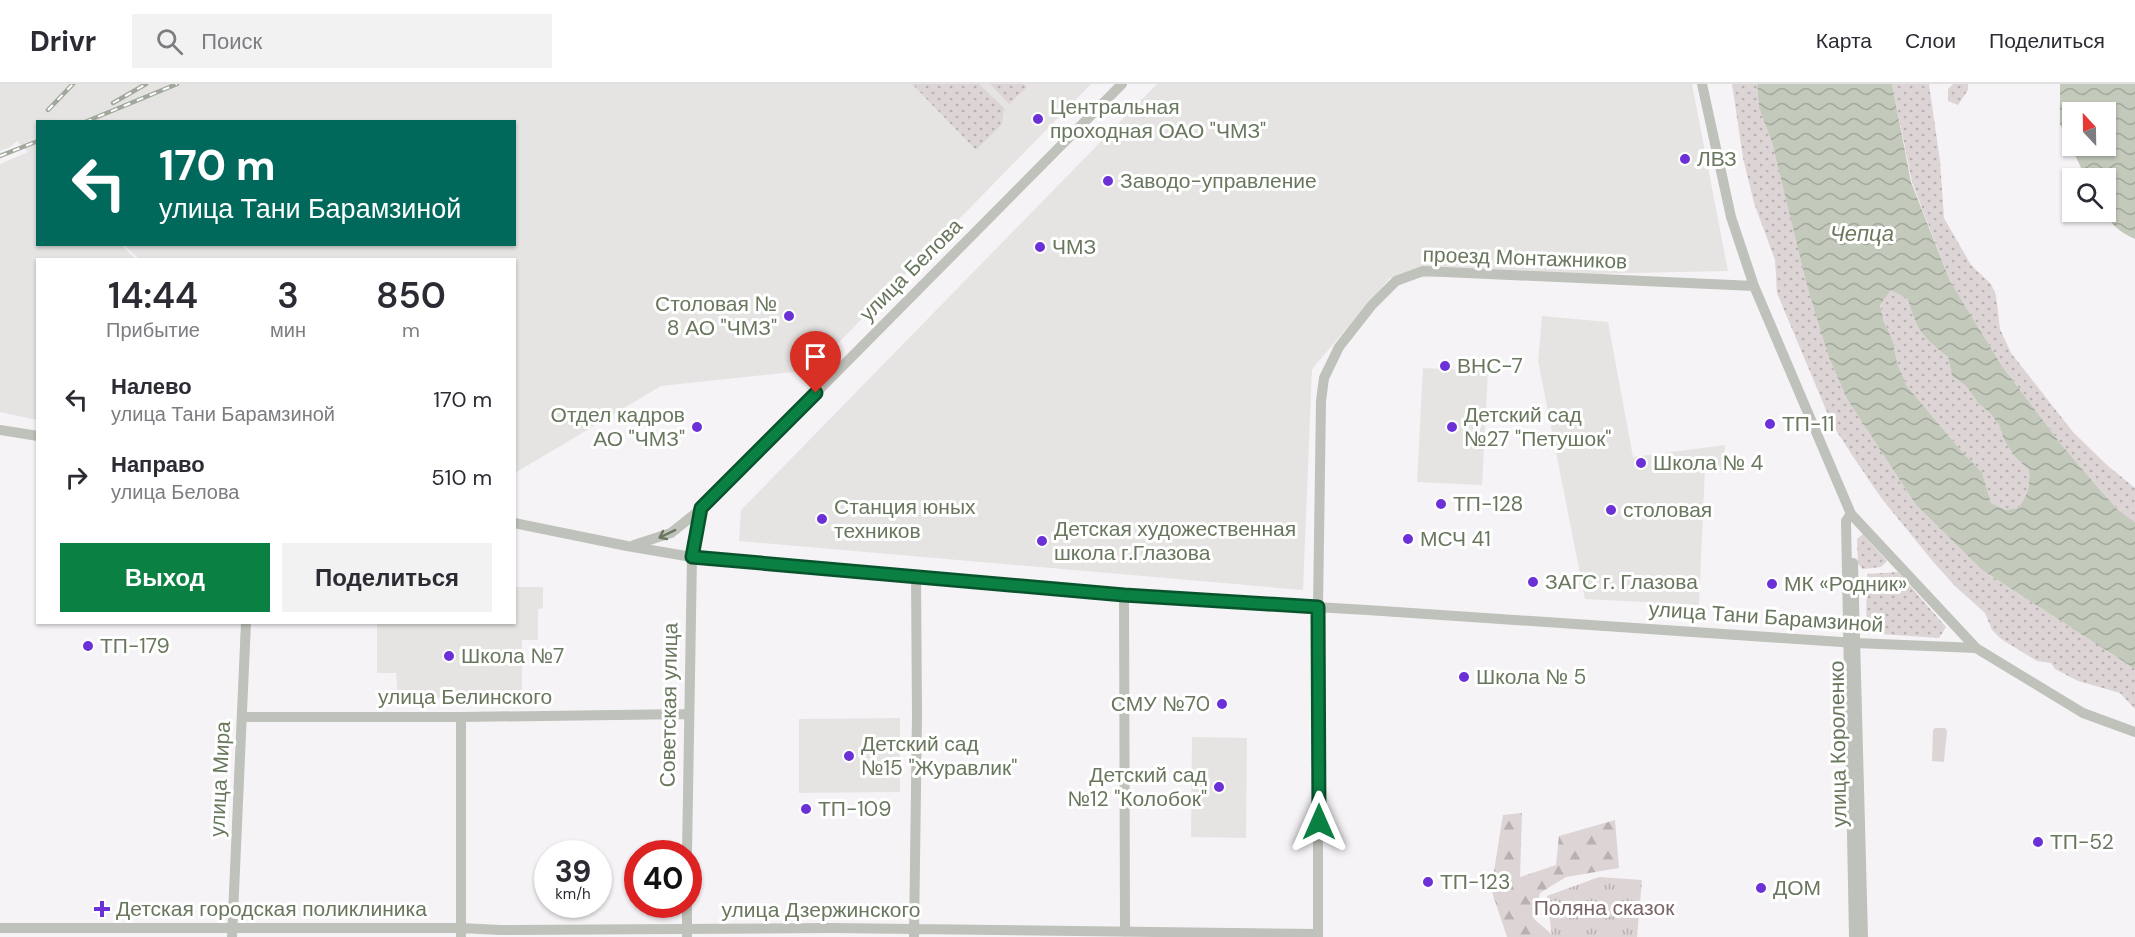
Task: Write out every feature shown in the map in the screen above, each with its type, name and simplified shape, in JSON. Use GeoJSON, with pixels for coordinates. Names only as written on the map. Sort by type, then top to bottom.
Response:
{"type":"FeatureCollection","features":[{"type":"Feature","properties":{"kind":"street","name":"улица Белова"},"geometry":{"type":"LineString","coordinates":[[627,546],[671,533],[701,508],[1122,84]]}},
{"type":"Feature","properties":{"kind":"street"},"geometry":{"type":"LineString","coordinates":[[1702,84],[1731,217],[1754,286],[1845,501],[1849,518],[1976,648],[2083,713],[2135,732]]}},
{"type":"Feature","properties":{"kind":"street","name":"проезд Монтажников"},"geometry":{"type":"LineString","coordinates":[[1318,935],[1318,607],[1321,401],[1324,378],[1339,347],[1372,305],[1396,281],[1423,271],[1754,286]]}},
{"type":"Feature","properties":{"kind":"street"},"geometry":{"type":"LineString","coordinates":[[0,430],[36,436]]}},
{"type":"Feature","properties":{"kind":"street"},"geometry":{"type":"LineString","coordinates":[[692,557],[701,508]]}},
{"type":"Feature","properties":{"kind":"street","name":"улица Короленко"},"geometry":{"type":"LineString","coordinates":[[1849,518],[1847,627],[1851,643],[1863,937]]}},
{"type":"Feature","properties":{"kind":"street","name":"улица Короленко"},"geometry":{"type":"LineString","coordinates":[[1849,518],[1854,937]]}},
{"type":"Feature","properties":{"kind":"street","name":"улица Тани Барамзиной"},"geometry":{"type":"LineString","coordinates":[[516,524],[692,557],[1124,595],[1851,643],[1976,648]]}},
{"type":"Feature","properties":{"kind":"street","name":"Советская улица"},"geometry":{"type":"LineString","coordinates":[[687,840],[692,557]]}},
{"type":"Feature","properties":{"kind":"street"},"geometry":{"type":"LineString","coordinates":[[915,933],[916,576]]}},
{"type":"Feature","properties":{"kind":"street"},"geometry":{"type":"LineString","coordinates":[[1124,595],[1125,932]]}},
{"type":"Feature","properties":{"kind":"street","name":"улица Мира"},"geometry":{"type":"LineString","coordinates":[[232,932],[246,624]]}},
{"type":"Feature","properties":{"kind":"street","name":"улица Белинского"},"geometry":{"type":"LineString","coordinates":[[242,717],[688,714]]}},
{"type":"Feature","properties":{"kind":"street"},"geometry":{"type":"LineString","coordinates":[[461,717],[461,933]]}},
{"type":"Feature","properties":{"kind":"street","name":"улица Дзержинского"},"geometry":{"type":"LineString","coordinates":[[0,928],[232,932],[461,933],[501,930],[687,933],[1125,932],[1318,935]]}},
{"type":"Feature","properties":{"kind":"shaded area"},"geometry":{"type":"Polygon","coordinates":[[[0,84],[1091,84],[812,370],[661,386],[516,472],[516,258],[138,258],[125,246],[516,246],[516,120],[36,120],[36,246],[122,246],[135,258],[36,258],[36,420],[0,412],[0,164],[28,152],[17,141],[0,151],[0,84]]]}},
{"type":"Feature","properties":{"kind":"shaded area"},"geometry":{"type":"Polygon","coordinates":[[[1157,84],[1692,84],[1728,271],[1390,278],[1312,369],[1303,590],[739,541],[741,510],[1157,84]]]}},
{"type":"Feature","properties":{"kind":"shaded area","name":"Школа № 4"},"geometry":{"type":"Polygon","coordinates":[[[1542,316],[1608,322],[1633,457],[1725,445],[1724,470],[1705,469],[1699,605],[1585,599],[1538,361],[1542,316]]]}},
{"type":"Feature","properties":{"kind":"shaded area","name":"Детский сад №27 \"Петушок\""},"geometry":{"type":"Polygon","coordinates":[[[1423,368],[1488,371],[1482,485],[1417,482],[1423,368]]]}},
{"type":"Feature","properties":{"kind":"shaded area","name":"Школа №7"},"geometry":{"type":"Polygon","coordinates":[[[516,587],[543,587],[543,608],[538,609],[538,640],[522,640],[522,697],[398,698],[396,673],[377,673],[377,624],[516,624],[516,587]]]}},
{"type":"Feature","properties":{"kind":"shaded area","name":"Детский сад №15 \"Журавлик\""},"geometry":{"type":"Polygon","coordinates":[[[900,718],[900,792],[799,793],[799,719],[900,718]]]}},
{"type":"Feature","properties":{"kind":"shaded area","name":"Детский сад №12 \"Колобок\""},"geometry":{"type":"Polygon","coordinates":[[[1192,737],[1247,738],[1246,838],[1191,837],[1192,737]]]}},
{"type":"Feature","properties":{"kind":"green space"},"geometry":{"type":"Polygon","coordinates":[[[912,84],[979,84],[1004,108],[1002,124],[976,150],[912,84]]]}},
{"type":"Feature","properties":{"kind":"green space"},"geometry":{"type":"Polygon","coordinates":[[[990,84],[1023,84],[1027,87],[1009,104],[990,84]]]}},
{"type":"Feature","properties":{"kind":"green space"},"geometry":{"type":"Polygon","coordinates":[[[1732,84],[1757,84],[1759,108],[1772,142],[1829,358],[1847,399],[1916,505],[1982,570],[2135,669],[2135,709],[2120,693],[2078,681],[2055,669],[2051,663],[2037,661],[2001,639],[1992,630],[1985,613],[1935,564],[1882,499],[1832,424],[1777,293],[1775,260],[1754,203],[1743,158],[1732,84]]]}},
{"type":"Feature","properties":{"kind":"green space"},"geometry":{"type":"Polygon","coordinates":[[[1892,84],[1929,84],[1940,161],[1944,218],[1971,265],[1991,284],[1996,295],[2000,329],[2011,353],[2073,432],[2135,488],[2135,522],[2117,509],[2061,444],[2002,366],[1950,281],[1912,182],[1892,84]]]}},
{"type":"Feature","properties":{"kind":"green space"},"geometry":{"type":"Polygon","coordinates":[[[1953,84],[1968,84],[1968,90],[1958,105],[1948,101],[1948,89],[1953,84]]]}},
{"type":"Feature","properties":{"kind":"green space"},"geometry":{"type":"Polygon","coordinates":[[[1891,289],[1909,299],[1922,332],[1948,357],[1952,376],[1966,386],[1978,403],[1990,413],[1999,425],[2005,442],[2015,457],[2029,470],[2028,490],[2018,508],[2006,510],[1991,503],[1982,472],[1963,453],[1907,386],[1897,363],[1893,341],[1884,322],[1880,304],[1891,289]]]}},
{"type":"Feature","properties":{"kind":"green space"},"geometry":{"type":"Polygon","coordinates":[[[1863,534],[1887,561],[1881,567],[1863,569],[1858,564],[1857,539],[1863,534]]]}},
{"type":"Feature","properties":{"kind":"green space"},"geometry":{"type":"Polygon","coordinates":[[[1898,572],[1946,627],[1939,638],[1866,633],[1867,574],[1898,572]]]}},
{"type":"Feature","properties":{"kind":"green space"},"geometry":{"type":"Polygon","coordinates":[[[1945,728],[1947,731],[1943,762],[1932,761],[1933,730],[1945,728]]]}},
{"type":"Feature","properties":{"kind":"green space"},"geometry":{"type":"Polygon","coordinates":[[[1522,813],[1520,877],[1556,865],[1559,836],[1615,820],[1619,868],[1566,877],[1540,893],[1534,919],[1555,937],[1507,937],[1491,889],[1503,815],[1522,813]]]}},
{"type":"Feature","properties":{"kind":"green space","name":"Поляна сказок"},"geometry":{"type":"Polygon","coordinates":[[[1599,877],[1642,880],[1637,937],[1552,937],[1547,896],[1599,877]]]}},
{"type":"Feature","properties":{"kind":"water","name":"Чепца"},"geometry":{"type":"Polygon","coordinates":[[[1757,84],[1892,84],[1911,182],[1950,281],[2002,366],[2061,444],[2117,509],[2135,522],[2135,669],[1982,570],[1916,505],[1847,399],[1829,358],[1807,285],[1772,142],[1759,108],[1757,84]],[[1891,290],[1880,305],[1884,322],[1893,341],[1897,363],[1907,386],[1963,453],[1982,472],[1991,503],[2006,510],[2018,508],[2028,490],[2029,470],[2015,457],[2005,442],[1999,425],[1990,413],[1978,403],[1966,386],[1952,376],[1948,357],[1922,332],[1914,318],[1908,299],[1891,290]]]}},
{"type":"Feature","properties":{"kind":"water"},"geometry":{"type":"Polygon","coordinates":[[[2060,84],[2135,84],[2135,239],[2112,222],[2116,222],[2116,168],[2081,168],[2075,156],[2116,156],[2116,102],[2062,102],[2062,128],[2060,124],[2060,84]]]}},
{"type":"Feature","properties":{"kind":"railway"},"geometry":{"type":"LineString","coordinates":[[48,110],[73,84]]}},
{"type":"Feature","properties":{"kind":"railway"},"geometry":{"type":"LineString","coordinates":[[113,103],[146,84]]}},
{"type":"Feature","properties":{"kind":"railway"},"geometry":{"type":"LineString","coordinates":[[90,120],[177,84]]}},
{"type":"Feature","properties":{"kind":"railway"},"geometry":{"type":"LineString","coordinates":[[0,156],[36,142]]}},
{"type":"Feature","properties":{"kind":"place","name":"Центральная проходная ОАО \"ЧМЗ\""},"geometry":{"type":"Point","coordinates":[1038,119]}},
{"type":"Feature","properties":{"kind":"place","name":"ЛВЗ"},"geometry":{"type":"Point","coordinates":[1685,159]}},
{"type":"Feature","properties":{"kind":"place","name":"Заводо-управление"},"geometry":{"type":"Point","coordinates":[1108,181]}},
{"type":"Feature","properties":{"kind":"place","name":"ЧМЗ"},"geometry":{"type":"Point","coordinates":[1040,247]}},
{"type":"Feature","properties":{"kind":"place","name":"Столовая № 8 АО \"ЧМЗ\""},"geometry":{"type":"Point","coordinates":[789,316]}},
{"type":"Feature","properties":{"kind":"place","name":"ВНС-7"},"geometry":{"type":"Point","coordinates":[1445,366]}},
{"type":"Feature","properties":{"kind":"place","name":"ТП-11"},"geometry":{"type":"Point","coordinates":[1770,424]}},
{"type":"Feature","properties":{"kind":"place","name":"Отдел кадров АО \"ЧМЗ\""},"geometry":{"type":"Point","coordinates":[697,427]}},
{"type":"Feature","properties":{"kind":"place","name":"Детский сад №27 \"Петушок\""},"geometry":{"type":"Point","coordinates":[1452,427]}},
{"type":"Feature","properties":{"kind":"place","name":"Школа № 4"},"geometry":{"type":"Point","coordinates":[1641,463]}},
{"type":"Feature","properties":{"kind":"place","name":"ТП-128"},"geometry":{"type":"Point","coordinates":[1441,504]}},
{"type":"Feature","properties":{"kind":"place","name":"столовая"},"geometry":{"type":"Point","coordinates":[1611,510]}},
{"type":"Feature","properties":{"kind":"place","name":"Станция юных техников"},"geometry":{"type":"Point","coordinates":[822,519]}},
{"type":"Feature","properties":{"kind":"place","name":"МСЧ 41"},"geometry":{"type":"Point","coordinates":[1408,539]}},
{"type":"Feature","properties":{"kind":"place","name":"Детская художественная школа г.Глазова"},"geometry":{"type":"Point","coordinates":[1042,541]}},
{"type":"Feature","properties":{"kind":"place","name":"ЗАГС г. Глазова"},"geometry":{"type":"Point","coordinates":[1533,582]}},
{"type":"Feature","properties":{"kind":"place","name":"МК «Родник»"},"geometry":{"type":"Point","coordinates":[1772,584]}},
{"type":"Feature","properties":{"kind":"place","name":"ТП-179"},"geometry":{"type":"Point","coordinates":[88,646]}},
{"type":"Feature","properties":{"kind":"place","name":"Школа №7"},"geometry":{"type":"Point","coordinates":[449,656]}},
{"type":"Feature","properties":{"kind":"place","name":"Школа № 5"},"geometry":{"type":"Point","coordinates":[1464,677]}},
{"type":"Feature","properties":{"kind":"place","name":"СМУ №70"},"geometry":{"type":"Point","coordinates":[1222,704]}},
{"type":"Feature","properties":{"kind":"place","name":"Детский сад №15 \"Журавлик\""},"geometry":{"type":"Point","coordinates":[849,756]}},
{"type":"Feature","properties":{"kind":"place","name":"Детский сад №12 \"Колобок\""},"geometry":{"type":"Point","coordinates":[1219,787]}},
{"type":"Feature","properties":{"kind":"place","name":"ТП-109"},"geometry":{"type":"Point","coordinates":[806,809]}},
{"type":"Feature","properties":{"kind":"place","name":"ТП-52"},"geometry":{"type":"Point","coordinates":[2038,842]}},
{"type":"Feature","properties":{"kind":"place","name":"ТП-123"},"geometry":{"type":"Point","coordinates":[1428,882]}},
{"type":"Feature","properties":{"kind":"place","name":"ДОМ"},"geometry":{"type":"Point","coordinates":[1761,888]}},
{"type":"Feature","properties":{"kind":"place","name":"Детская городская поликлиника"},"geometry":{"type":"Point","coordinates":[102,909]}},
{"type":"Feature","properties":{"kind":"route"},"geometry":{"type":"LineString","coordinates":[[816,393],[701,508],[692,557],[1124,595],[1270,606],[1318,607],[1319,822]]}}]}
